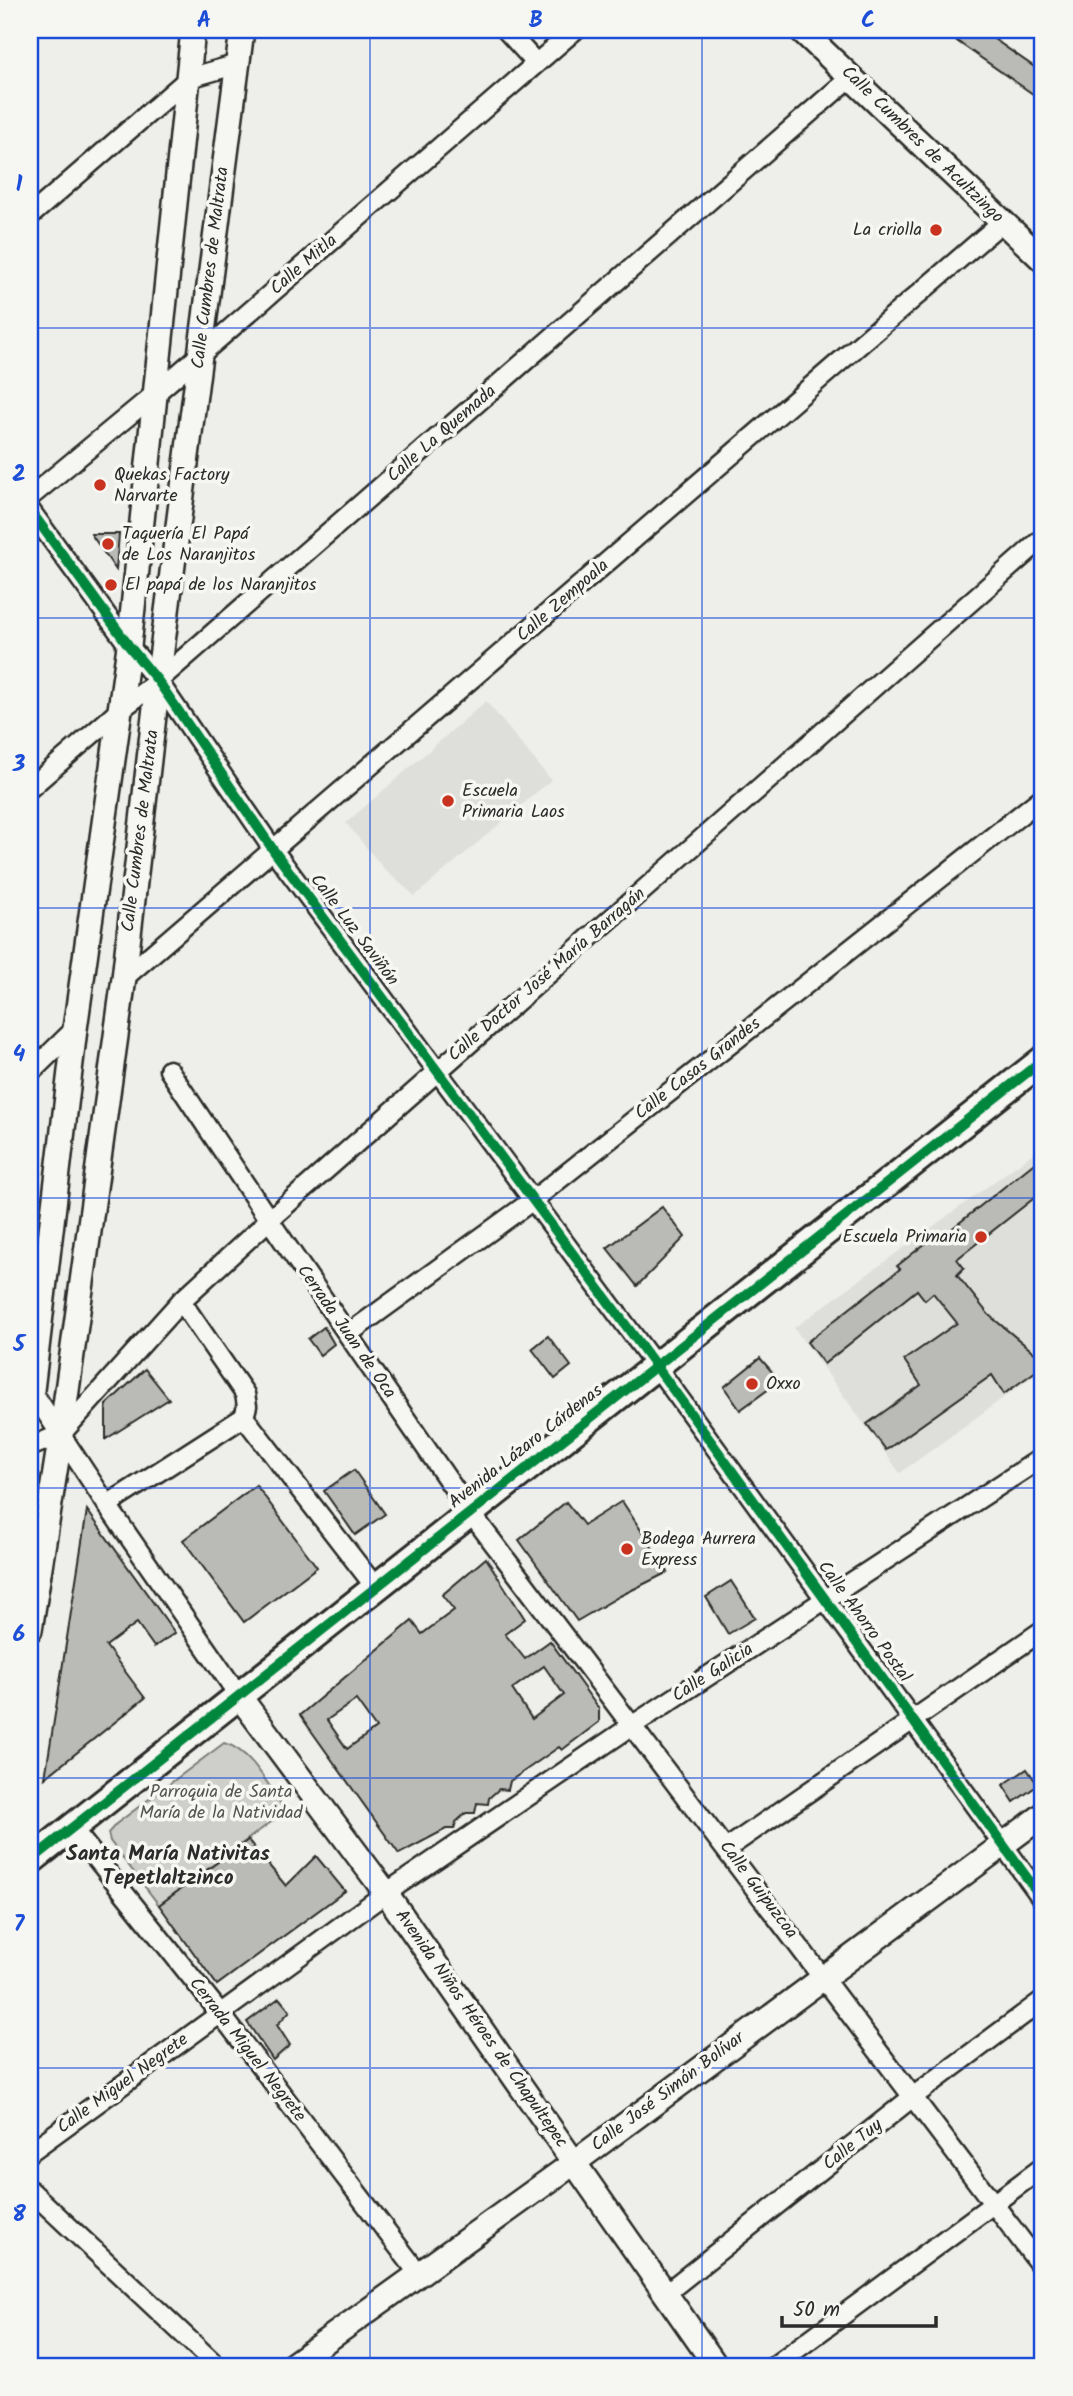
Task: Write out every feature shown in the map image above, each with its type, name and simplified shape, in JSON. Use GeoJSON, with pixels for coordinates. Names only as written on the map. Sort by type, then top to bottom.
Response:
{"type":"FeatureCollection","features":[{"type":"Feature","properties":{"kind":"main road","name":"Calle Cumbres de Maltrata"},"geometry":{"type":"LineString","coordinates":[[31,1396],[75,1029],[129,646],[193,30]]}},
{"type":"Feature","properties":{"kind":"main road","name":"Calle Cumbres de Maltrata"},"geometry":{"type":"LineString","coordinates":[[30,1630],[61,1434],[124,978],[158,681],[242,30]]}},
{"type":"Feature","properties":{"kind":"main road","name":"Calle Cumbres de Acultzingo"},"geometry":{"type":"LineString","coordinates":[[801,30],[1043,260]]}},
{"type":"Feature","properties":{"kind":"main road","name":"Avenida Lázaro Cárdenas"},"geometry":{"type":"LineString","coordinates":[[30,1861],[1043,1060]]}},
{"type":"Feature","properties":{"kind":"main road","name":"Avenida Niños Héroes de Chapultepec"},"geometry":{"type":"LineString","coordinates":[[239,1696],[386,1893],[716,2366]]}},
{"type":"Feature","properties":{"kind":"main road","name":"Calle José Simón Bolívar"},"geometry":{"type":"LineString","coordinates":[[291,2366],[575,2162],[1043,1815]]}},
{"type":"Feature","properties":{"kind":"street"},"geometry":{"type":"LineString","coordinates":[[506,30],[537,63]]}},
{"type":"Feature","properties":{"kind":"street","name":"Calle Mitla"},"geometry":{"type":"LineString","coordinates":[[30,497],[156,393],[575,30]]}},
{"type":"Feature","properties":{"kind":"street"},"geometry":{"type":"LineString","coordinates":[[30,216],[189,78],[238,64]]}},
{"type":"Feature","properties":{"kind":"street","name":"Calle La Quemada"},"geometry":{"type":"LineString","coordinates":[[30,788],[120,710],[158,681],[851,77]]}},
{"type":"Feature","properties":{"kind":"street","name":"Calle Zempoala"},"geometry":{"type":"LineString","coordinates":[[124,978],[1002,222]]}},
{"type":"Feature","properties":{"kind":"street","name":"Calle Luz Saviñón"},"geometry":{"type":"LineString","coordinates":[[30,510],[129,646],[158,681],[274,851],[656,1366]]}},
{"type":"Feature","properties":{"kind":"street","name":"Calle Doctor José María Barragán"},"geometry":{"type":"LineString","coordinates":[[30,1447],[61,1434],[181,1301],[269,1220],[1043,538]]}},
{"type":"Feature","properties":{"kind":"street","name":"Calle Casas Grandes"},"geometry":{"type":"LineString","coordinates":[[348,1334],[533,1200],[1043,797]]}},
{"type":"Feature","properties":{"kind":"street"},"geometry":{"type":"LineString","coordinates":[[30,1073],[75,1029]]}},
{"type":"Feature","properties":{"kind":"street","name":"Cerrada Juan de Oca"},"geometry":{"type":"LineString","coordinates":[[169,1070],[470,1512]]}},
{"type":"Feature","properties":{"kind":"street"},"geometry":{"type":"LineString","coordinates":[[107,1505],[244,1417],[247,1406],[245,1394],[181,1301]]}},
{"type":"Feature","properties":{"kind":"street","name":"Calle Ahorro Postal"},"geometry":{"type":"LineString","coordinates":[[656,1366],[1043,1900]]}},
{"type":"Feature","properties":{"kind":"street"},"geometry":{"type":"LineString","coordinates":[[31,1396],[61,1434],[239,1696]]}},
{"type":"Feature","properties":{"kind":"street"},"geometry":{"type":"LineString","coordinates":[[244,1417],[376,1588]]}},
{"type":"Feature","properties":{"kind":"street","name":"Calle Galicia"},"geometry":{"type":"LineString","coordinates":[[386,1893],[633,1724],[1043,1457]]}},
{"type":"Feature","properties":{"kind":"street","name":"Calle Guipuzcoa"},"geometry":{"type":"LineString","coordinates":[[470,1512],[1043,2269]]}},
{"type":"Feature","properties":{"kind":"street"},"geometry":{"type":"LineString","coordinates":[[726,1849],[1043,1630]]}},
{"type":"Feature","properties":{"kind":"street","name":"Cerrada Miguel Negrete"},"geometry":{"type":"LineString","coordinates":[[72,1828],[220,2013],[419,2274]]}},
{"type":"Feature","properties":{"kind":"street","name":"Calle Miguel Negrete"},"geometry":{"type":"LineString","coordinates":[[30,2152],[386,1893]]}},
{"type":"Feature","properties":{"kind":"street","name":"Calle Tuy"},"geometry":{"type":"LineString","coordinates":[[666,2293],[914,2096],[1043,2000]]}},
{"type":"Feature","properties":{"kind":"street"},"geometry":{"type":"LineString","coordinates":[[774,2366],[1043,2168]]}},
{"type":"Feature","properties":{"kind":"street"},"geometry":{"type":"LineString","coordinates":[[30,2190],[217,2366]]}},
{"type":"Feature","properties":{"kind":"shaded area","name":"Escuela Primaria Laos"},"geometry":{"type":"Polygon","coordinates":[[[486,701],[551,780],[415,896],[386,871],[346,823],[486,701]]]}},
{"type":"Feature","properties":{"kind":"shaded area","name":"Escuela Primaria"},"geometry":{"type":"Polygon","coordinates":[[[1043,1146],[1043,1369],[900,1473],[794,1328],[1043,1146]]]}},
{"type":"Feature","properties":{"kind":"green space","name":"Parroquia de Santa María de la Natividad"},"geometry":{"type":"Polygon","coordinates":[[[224,1743],[234,1747],[252,1762],[286,1811],[159,1905],[110,1841],[108,1833],[116,1824],[224,1743]]]}},
{"type":"Feature","properties":{"kind":"building"},"geometry":{"type":"Polygon","coordinates":[[[941,30],[981,30],[1043,73],[1043,101],[941,30]]]}},
{"type":"Feature","properties":{"kind":"building","name":"Taquería El Papá de Los Naranjitos"},"geometry":{"type":"Polygon","coordinates":[[[91,534],[119,534],[116,570],[91,534]]]}},
{"type":"Feature","properties":{"kind":"building"},"geometry":{"type":"Polygon","coordinates":[[[1043,1156],[1043,1191],[957,1259],[964,1268],[957,1275],[989,1315],[1043,1360],[1043,1366],[1004,1394],[992,1375],[886,1450],[867,1424],[921,1385],[904,1360],[957,1323],[933,1293],[925,1300],[917,1290],[824,1364],[807,1342],[900,1269],[897,1266],[936,1235],[939,1239],[1043,1156]]]}},
{"type":"Feature","properties":{"kind":"building"},"geometry":{"type":"Polygon","coordinates":[[[662,1207],[685,1237],[637,1286],[607,1248],[662,1207]]]}},
{"type":"Feature","properties":{"kind":"building"},"geometry":{"type":"Polygon","coordinates":[[[324,1327],[334,1344],[320,1355],[308,1339],[324,1327]]]}},
{"type":"Feature","properties":{"kind":"building"},"geometry":{"type":"Polygon","coordinates":[[[548,1336],[571,1366],[555,1379],[532,1349],[548,1336]]]}},
{"type":"Feature","properties":{"kind":"building","name":"Oxxo"},"geometry":{"type":"Polygon","coordinates":[[[760,1358],[780,1381],[740,1410],[724,1387],[760,1358]]]}},
{"type":"Feature","properties":{"kind":"building"},"geometry":{"type":"Polygon","coordinates":[[[145,1369],[169,1399],[106,1439],[106,1405],[145,1369]]]}},
{"type":"Feature","properties":{"kind":"building"},"geometry":{"type":"Polygon","coordinates":[[[354,1470],[385,1514],[355,1535],[324,1491],[354,1470]]]}},
{"type":"Feature","properties":{"kind":"building"},"geometry":{"type":"Polygon","coordinates":[[[256,1485],[317,1567],[244,1622],[183,1540],[256,1485]]]}},
{"type":"Feature","properties":{"kind":"building"},"geometry":{"type":"Polygon","coordinates":[[[622,1501],[668,1572],[577,1621],[519,1540],[566,1502],[584,1525],[622,1501]]]}},
{"type":"Feature","properties":{"kind":"building"},"geometry":{"type":"Polygon","coordinates":[[[87,1510],[175,1633],[154,1647],[137,1623],[106,1646],[145,1698],[45,1778],[87,1510]]]}},
{"type":"Feature","properties":{"kind":"building"},"geometry":{"type":"Polygon","coordinates":[[[486,1558],[525,1619],[505,1634],[525,1659],[550,1641],[599,1709],[599,1722],[562,1750],[559,1747],[510,1781],[508,1790],[499,1789],[489,1798],[488,1804],[477,1803],[475,1813],[466,1813],[456,1822],[454,1829],[446,1829],[399,1854],[300,1715],[412,1621],[422,1634],[454,1610],[442,1595],[486,1558]],[[544,1666],[512,1689],[532,1719],[564,1695],[544,1666]],[[356,1700],[327,1720],[347,1749],[376,1728],[356,1700]]]}},
{"type":"Feature","properties":{"kind":"building"},"geometry":{"type":"Polygon","coordinates":[[[731,1581],[755,1618],[728,1634],[706,1597],[731,1581]]]}},
{"type":"Feature","properties":{"kind":"building"},"geometry":{"type":"Polygon","coordinates":[[[1027,1769],[1038,1785],[1014,1802],[1003,1785],[1027,1769]]]}},
{"type":"Feature","properties":{"kind":"building"},"geometry":{"type":"Polygon","coordinates":[[[248,1840],[286,1886],[316,1856],[345,1891],[217,1985],[159,1905],[248,1840]]]}},
{"type":"Feature","properties":{"kind":"building"},"geometry":{"type":"Polygon","coordinates":[[[279,1998],[290,2011],[277,2025],[290,2045],[273,2060],[247,2022],[279,1998]]]}},
{"type":"Feature","properties":{"kind":"cycle path"},"geometry":{"type":"LineString","coordinates":[[30,510],[129,646],[158,681],[274,851],[656,1366],[1043,1900]]}},
{"type":"Feature","properties":{"kind":"cycle path"},"geometry":{"type":"LineString","coordinates":[[30,1861],[1043,1060]]}},
{"type":"Feature","properties":{"kind":"place","name":"La criolla"},"geometry":{"type":"Point","coordinates":[936,230]}},
{"type":"Feature","properties":{"kind":"place","name":"Quekas Factory Narvarte"},"geometry":{"type":"Point","coordinates":[100,485]}},
{"type":"Feature","properties":{"kind":"place","name":"Taquería El Papá de Los Naranjitos"},"geometry":{"type":"Point","coordinates":[108,544]}},
{"type":"Feature","properties":{"kind":"place","name":"El papá de los Naranjitos"},"geometry":{"type":"Point","coordinates":[111,585]}},
{"type":"Feature","properties":{"kind":"place","name":"Escuela Primaria Laos"},"geometry":{"type":"Point","coordinates":[448,801]}},
{"type":"Feature","properties":{"kind":"place","name":"Escuela Primaria"},"geometry":{"type":"Point","coordinates":[981,1237]}},
{"type":"Feature","properties":{"kind":"place","name":"Oxxo"},"geometry":{"type":"Point","coordinates":[752,1384]}},
{"type":"Feature","properties":{"kind":"place","name":"Bodega Aurrera Express"},"geometry":{"type":"Point","coordinates":[627,1549]}},
{"type":"Feature","properties":{"kind":"district","name":"Santa María Nativitas Tepetlaltzinco"},"geometry":{"type":"Point","coordinates":[168,1866]}}]}
